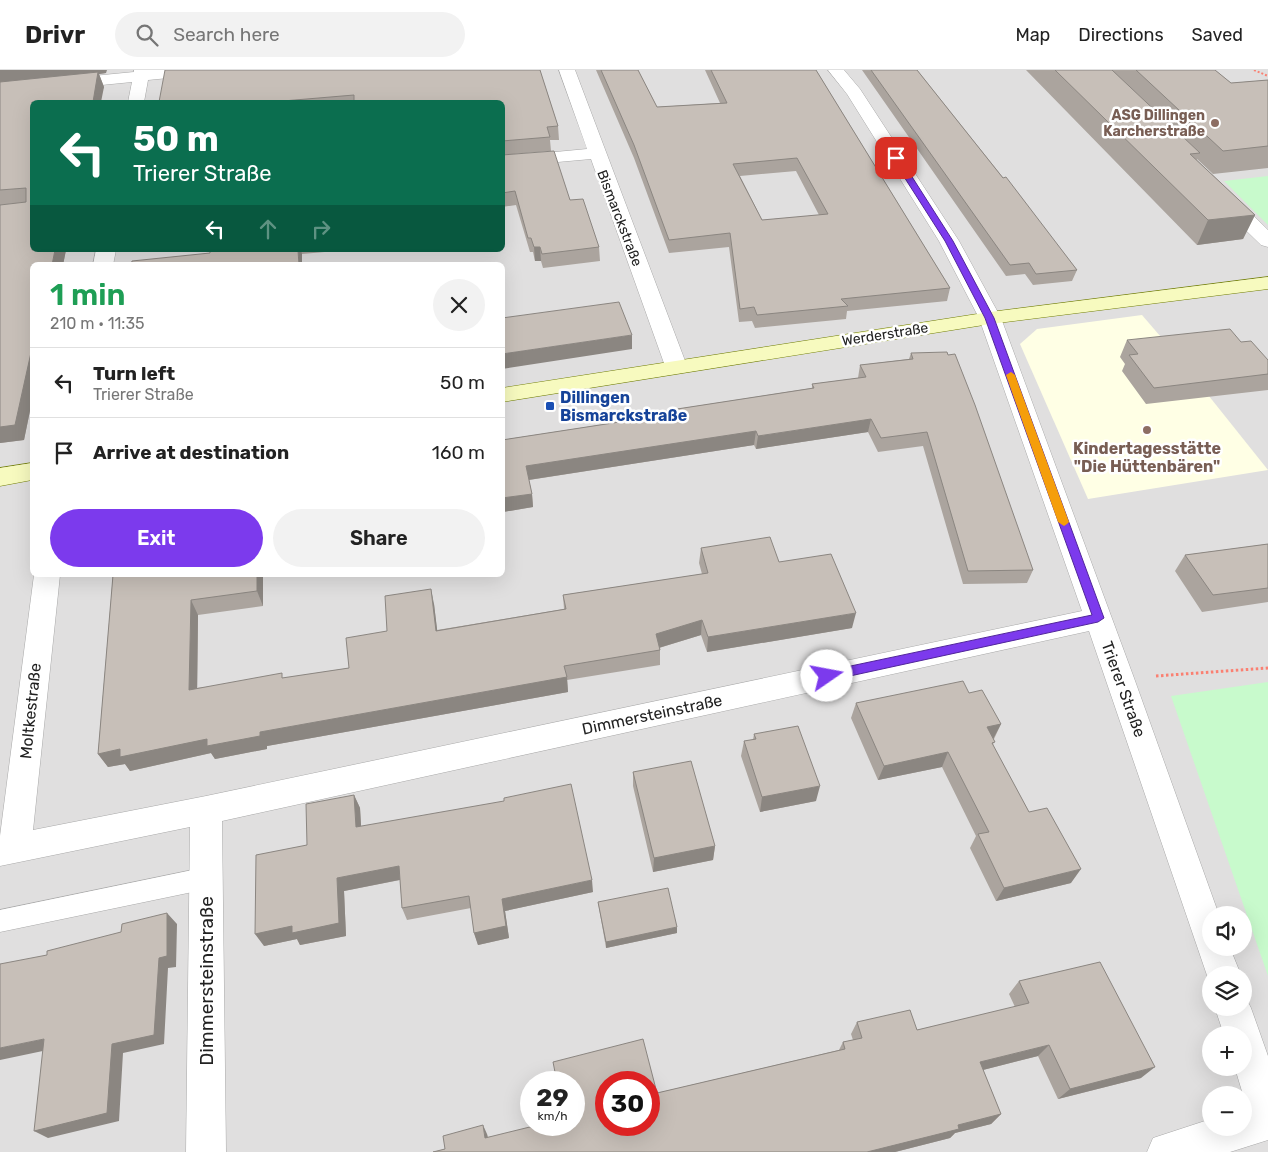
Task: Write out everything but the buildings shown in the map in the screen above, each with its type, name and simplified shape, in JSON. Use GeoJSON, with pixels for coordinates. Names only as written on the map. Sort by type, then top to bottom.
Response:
{"type":"FeatureCollection","features":[{"type":"Feature","properties":{"kind":"street"},"geometry":{"type":"LineString","coordinates":[[0,90],[142,72],[199,70]]}},
{"type":"Feature","properties":{"kind":"street","name":"Bismarckstraße"},"geometry":{"type":"LineString","coordinates":[[567,70],[676,366]]}},
{"type":"Feature","properties":{"kind":"street","name":"Trierer Straße"},"geometry":{"type":"LineString","coordinates":[[836,70],[854,92],[949,241],[990,318],[1120,678],[1202,915]]}},
{"type":"Feature","properties":{"kind":"street"},"geometry":{"type":"LineString","coordinates":[[136,100],[142,72]]}},
{"type":"Feature","properties":{"kind":"street"},"geometry":{"type":"LineString","coordinates":[[505,162],[596,153]]}},
{"type":"Feature","properties":{"kind":"street"},"geometry":{"type":"LineString","coordinates":[[1212,186],[1268,241]]}},
{"type":"Feature","properties":{"kind":"street","name":"Werderstraße"},"geometry":{"type":"LineString","coordinates":[[505,394],[676,366],[990,318],[1268,283]]}},
{"type":"Feature","properties":{"kind":"street"},"geometry":{"type":"LineString","coordinates":[[0,477],[30,472]]}},
{"type":"Feature","properties":{"kind":"street","name":"Moltkestraße"},"geometry":{"type":"LineString","coordinates":[[8,850],[47,577]]}},
{"type":"Feature","properties":{"kind":"street","name":"Dimmersteinstraße"},"geometry":{"type":"LineString","coordinates":[[8,850],[206,810],[1098,618]]}},
{"type":"Feature","properties":{"kind":"street","name":"Dimmersteinstraße"},"geometry":{"type":"LineString","coordinates":[[206,810],[206,1152]]}},
{"type":"Feature","properties":{"kind":"street"},"geometry":{"type":"LineString","coordinates":[[1252,1064],[1268,1113]]}},
{"type":"Feature","properties":{"kind":"street"},"geometry":{"type":"LineString","coordinates":[[1167,1152],[1268,1121]]}},
{"type":"Feature","properties":{"kind":"lane"},"geometry":{"type":"LineString","coordinates":[[0,921],[207,878]]}},
{"type":"Feature","properties":{"kind":"path"},"geometry":{"type":"LineString","coordinates":[[1254,70],[1268,76]]}},
{"type":"Feature","properties":{"kind":"path"},"geometry":{"type":"LineString","coordinates":[[1120,678],[1204,674],[1268,668]]}},
{"type":"Feature","properties":{"kind":"shaded area"},"geometry":{"type":"Polygon","coordinates":[[[0,70],[1268,70],[1268,1152],[0,1152],[0,70]]]}},
{"type":"Feature","properties":{"kind":"shaded area","name":"Kindertagesstätte \"Die Hüttenbären\""},"geometry":{"type":"Polygon","coordinates":[[[1142,315],[1268,470],[1088,499],[1020,344],[1037,329],[1142,315]]]}},
{"type":"Feature","properties":{"kind":"green space"},"geometry":{"type":"Polygon","coordinates":[[[1268,176],[1268,225],[1224,181],[1268,176]]]}},
{"type":"Feature","properties":{"kind":"green space"},"geometry":{"type":"Polygon","coordinates":[[[1268,682],[1268,976],[1252,930],[1252,906],[1244,906],[1171,696],[1268,682]]]}},
{"type":"Feature","properties":{"kind":"slow traffic"},"geometry":{"type":"LineString","coordinates":[[1011,375],[1064,522]]}},
{"type":"Feature","properties":{"kind":"place","name":"ASG Dillingen Karcherstraße"},"geometry":{"type":"Point","coordinates":[1215,123]}},
{"type":"Feature","properties":{"kind":"place","name":"Dillingen Bismarckstraße"},"geometry":{"type":"Point","coordinates":[550,406]}},
{"type":"Feature","properties":{"kind":"place","name":"Kindertagesstätte \"Die Hüttenbären\""},"geometry":{"type":"Point","coordinates":[1147,430]}},
{"type":"Feature","properties":{"kind":"route"},"geometry":{"type":"LineString","coordinates":[[827,676],[1098,618],[990,318],[949,241],[896,158]]}}]}
